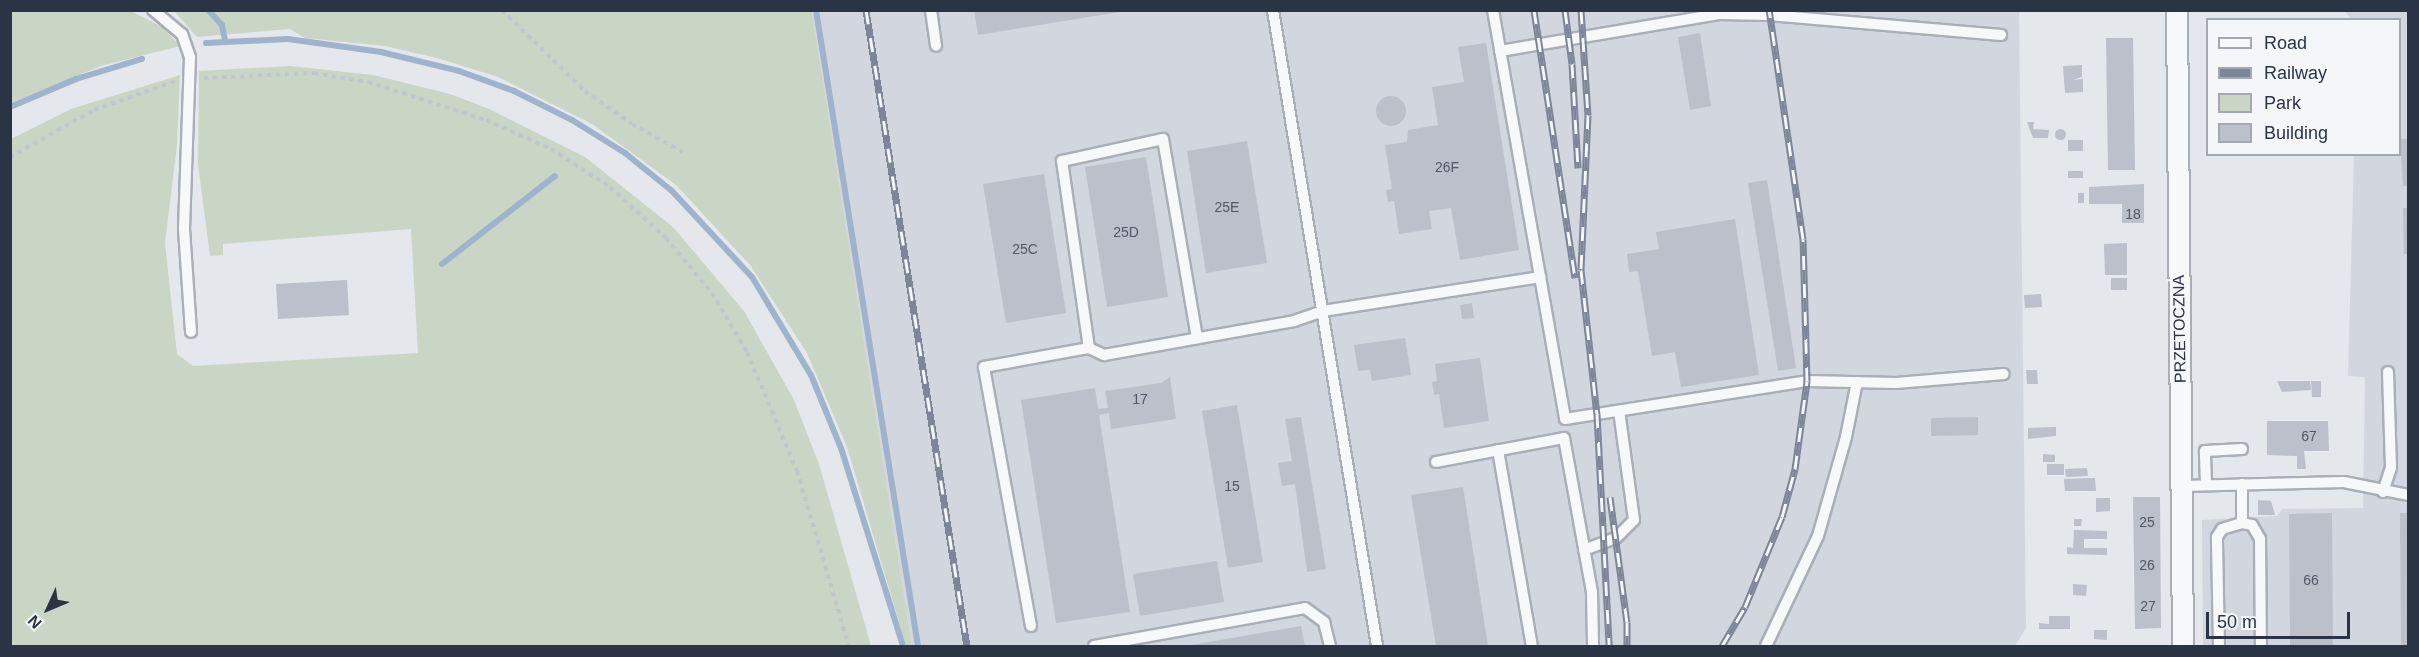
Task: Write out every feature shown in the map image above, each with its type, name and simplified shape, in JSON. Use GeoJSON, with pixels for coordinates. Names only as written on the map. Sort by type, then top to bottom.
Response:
{"type":"FeatureCollection","features":[{"type":"Feature","properties":{"kind":"street","name":"PRZETOCZNA"},"geometry":{"type":"LineString","coordinates":[[2177,10],[2183,646]]}},
{"type":"Feature","properties":{"kind":"lane"},"geometry":{"type":"LineString","coordinates":[[153,10],[184,37],[190,57],[184,229],[191,332]]}},
{"type":"Feature","properties":{"kind":"lane"},"geometry":{"type":"LineString","coordinates":[[931,10],[936,45]]}},
{"type":"Feature","properties":{"kind":"lane"},"geometry":{"type":"LineString","coordinates":[[1273,10],[1377,646]]}},
{"type":"Feature","properties":{"kind":"lane"},"geometry":{"type":"LineString","coordinates":[[1493,10],[1565,419],[1807,381],[1857,382],[2004,375]]}},
{"type":"Feature","properties":{"kind":"lane"},"geometry":{"type":"LineString","coordinates":[[1500,51],[1719,14],[1769,15],[2001,34]]}},
{"type":"Feature","properties":{"kind":"lane"},"geometry":{"type":"LineString","coordinates":[[1089,348],[1062,161],[1163,139],[1197,338]]}},
{"type":"Feature","properties":{"kind":"lane"},"geometry":{"type":"LineString","coordinates":[[1031,626],[984,367],[1089,348],[1104,355],[1294,321],[1323,311],[1540,277]]}},
{"type":"Feature","properties":{"kind":"lane"},"geometry":{"type":"LineString","coordinates":[[2383,492],[2391,468],[2388,372]]}},
{"type":"Feature","properties":{"kind":"lane"},"geometry":{"type":"LineString","coordinates":[[1766,646],[1818,536],[1846,437],[1857,382]]}},
{"type":"Feature","properties":{"kind":"lane"},"geometry":{"type":"LineString","coordinates":[[1584,550],[1616,538],[1634,520],[1619,411]]}},
{"type":"Feature","properties":{"kind":"lane"},"geometry":{"type":"LineString","coordinates":[[1436,462],[1563,438],[1592,591],[1593,646]]}},
{"type":"Feature","properties":{"kind":"lane"},"geometry":{"type":"LineString","coordinates":[[2206,484],[2205,451],[2242,449]]}},
{"type":"Feature","properties":{"kind":"lane"},"geometry":{"type":"LineString","coordinates":[[1498,450],[1532,646]]}},
{"type":"Feature","properties":{"kind":"lane"},"geometry":{"type":"LineString","coordinates":[[2182,486],[2344,482],[2383,492],[2409,495]]}},
{"type":"Feature","properties":{"kind":"lane"},"geometry":{"type":"LineString","coordinates":[[2242,484],[2242,523]]}},
{"type":"Feature","properties":{"kind":"lane"},"geometry":{"type":"LineString","coordinates":[[2219,646],[2217,537],[2222,529],[2242,523],[2252,525],[2260,539],[2261,646]]}},
{"type":"Feature","properties":{"kind":"lane"},"geometry":{"type":"LineString","coordinates":[[1094,646],[1305,608],[1324,622],[1330,646]]}},
{"type":"Feature","properties":{"kind":"path"},"geometry":{"type":"LineString","coordinates":[[502,10],[585,91],[632,124],[683,152]]}},
{"type":"Feature","properties":{"kind":"path"},"geometry":{"type":"LineString","coordinates":[[10,157],[94,110],[143,90],[189,79],[286,72],[368,82],[486,120],[551,149],[610,187],[666,238],[712,293],[747,352],[797,471],[849,646]]}},
{"type":"Feature","properties":{"kind":"shaded area"},"geometry":{"type":"Polygon","coordinates":[[[812,11],[2019,11],[2026,628],[2015,646],[912,646],[812,11]]]}},
{"type":"Feature","properties":{"kind":"shaded area"},"geometry":{"type":"Polygon","coordinates":[[[2345,11],[2408,11],[2408,646],[2203,646],[2202,520],[2277,516],[2282,509],[2363,508],[2365,377],[2348,376],[2354,156],[2401,156],[2401,18],[2349,18],[2345,11]]]}},
{"type":"Feature","properties":{"kind":"green space"},"geometry":{"type":"Polygon","coordinates":[[[11,10],[131,11],[162,27],[180,46],[101,66],[11,103],[11,10]]]}},
{"type":"Feature","properties":{"kind":"green space"},"geometry":{"type":"Polygon","coordinates":[[[174,11],[812,11],[912,646],[906,646],[847,447],[807,353],[750,265],[676,185],[592,124],[498,77],[437,58],[385,46],[305,38],[290,29],[197,37],[174,11]]]}},
{"type":"Feature","properties":{"kind":"green space"},"geometry":{"type":"Polygon","coordinates":[[[290,66],[373,75],[450,94],[487,108],[585,157],[673,227],[744,311],[794,400],[819,464],[871,646],[11,646],[11,139],[71,109],[180,75],[177,145],[165,243],[177,354],[193,366],[418,353],[411,229],[223,244],[223,255],[210,256],[198,164],[199,71],[290,66]]]}},
{"type":"Feature","properties":{"kind":"building"},"geometry":{"type":"Polygon","coordinates":[[[974,10],[1120,10],[1120,12],[978,35],[974,10]]]}},
{"type":"Feature","properties":{"kind":"building"},"geometry":{"type":"Polygon","coordinates":[[[1700,33],[1711,106],[1690,110],[1678,37],[1700,33]]]}},
{"type":"Feature","properties":{"kind":"building"},"geometry":{"type":"Polygon","coordinates":[[[2106,38],[2133,38],[2135,170],[2108,170],[2106,38]]]}},
{"type":"Feature","properties":{"kind":"building"},"geometry":{"type":"Polygon","coordinates":[[[1486,43],[1519,250],[1460,260],[1451,208],[1429,211],[1432,229],[1399,234],[1394,201],[1388,202],[1386,190],[1392,189],[1385,145],[1407,142],[1408,130],[1438,125],[1432,87],[1464,82],[1458,47],[1486,43]]]}},
{"type":"Feature","properties":{"kind":"building"},"geometry":{"type":"Polygon","coordinates":[[[2082,65],[2082,77],[2073,80],[2083,79],[2083,92],[2065,93],[2063,66],[2082,65]]]}},
{"type":"Feature","properties":{"kind":"building"},"geometry":{"type":"Polygon","coordinates":[[[1391,96],[1401,101],[1406,111],[1401,121],[1391,126],[1381,121],[1376,111],[1381,101],[1391,96]]]}},
{"type":"Feature","properties":{"kind":"building"},"geometry":{"type":"Polygon","coordinates":[[[2027,122],[2034,122],[2033,129],[2049,130],[2048,138],[2033,138],[2027,122]]]}},
{"type":"Feature","properties":{"kind":"building"},"geometry":{"type":"Polygon","coordinates":[[[2060,129],[2064,130],[2064,138],[2060,139],[2056,138],[2055,134],[2056,130],[2060,129]]]}},
{"type":"Feature","properties":{"kind":"building"},"geometry":{"type":"Polygon","coordinates":[[[2401,139],[2408,139],[2408,186],[2403,186],[2401,139]]]}},
{"type":"Feature","properties":{"kind":"building"},"geometry":{"type":"Polygon","coordinates":[[[2068,140],[2083,140],[2083,151],[2068,151],[2068,140]]]}},
{"type":"Feature","properties":{"kind":"building"},"geometry":{"type":"Polygon","coordinates":[[[1247,141],[1267,263],[1206,273],[1187,151],[1247,141]]]}},
{"type":"Feature","properties":{"kind":"building"},"geometry":{"type":"Polygon","coordinates":[[[1146,157],[1168,297],[1107,307],[1085,167],[1146,157]]]}},
{"type":"Feature","properties":{"kind":"building"},"geometry":{"type":"Polygon","coordinates":[[[2068,171],[2083,171],[2083,178],[2068,178],[2068,171]]]}},
{"type":"Feature","properties":{"kind":"building"},"geometry":{"type":"Polygon","coordinates":[[[1044,174],[1066,313],[1006,323],[983,184],[1044,174]]]}},
{"type":"Feature","properties":{"kind":"building"},"geometry":{"type":"Polygon","coordinates":[[[1767,180],[1796,368],[1778,371],[1748,183],[1767,180]]]}},
{"type":"Feature","properties":{"kind":"building"},"geometry":{"type":"Polygon","coordinates":[[[2144,184],[2144,223],[2122,223],[2122,204],[2089,204],[2089,187],[2144,184]]]}},
{"type":"Feature","properties":{"kind":"building"},"geometry":{"type":"Polygon","coordinates":[[[2078,193],[2084,193],[2084,203],[2078,203],[2078,193]]]}},
{"type":"Feature","properties":{"kind":"building"},"geometry":{"type":"Polygon","coordinates":[[[2403,208],[2408,208],[2408,254],[2404,254],[2403,208]]]}},
{"type":"Feature","properties":{"kind":"building"},"geometry":{"type":"Polygon","coordinates":[[[1735,219],[1759,375],[1681,387],[1675,352],[1652,356],[1638,271],[1629,272],[1627,254],[1659,249],[1656,232],[1735,219]]]}},
{"type":"Feature","properties":{"kind":"building"},"geometry":{"type":"Polygon","coordinates":[[[2127,243],[2127,275],[2105,275],[2104,244],[2127,243]]]}},
{"type":"Feature","properties":{"kind":"building"},"geometry":{"type":"Polygon","coordinates":[[[2111,278],[2127,278],[2127,290],[2111,290],[2111,278]]]}},
{"type":"Feature","properties":{"kind":"building"},"geometry":{"type":"Polygon","coordinates":[[[347,280],[349,315],[278,319],[276,284],[347,280]]]}},
{"type":"Feature","properties":{"kind":"building"},"geometry":{"type":"Polygon","coordinates":[[[2041,294],[2042,307],[2025,308],[2024,295],[2041,294]]]}},
{"type":"Feature","properties":{"kind":"building"},"geometry":{"type":"Polygon","coordinates":[[[1472,303],[1474,318],[1462,319],[1460,305],[1472,303]]]}},
{"type":"Feature","properties":{"kind":"building"},"geometry":{"type":"Polygon","coordinates":[[[1405,338],[1411,375],[1372,381],[1370,370],[1358,371],[1354,345],[1405,338]]]}},
{"type":"Feature","properties":{"kind":"building"},"geometry":{"type":"Polygon","coordinates":[[[1480,358],[1489,421],[1444,428],[1439,394],[1434,395],[1432,382],[1437,381],[1435,364],[1480,358]]]}},
{"type":"Feature","properties":{"kind":"building"},"geometry":{"type":"Polygon","coordinates":[[[2026,370],[2037,370],[2038,384],[2027,384],[2026,370]]]}},
{"type":"Feature","properties":{"kind":"building"},"geometry":{"type":"Polygon","coordinates":[[[1170,377],[1176,419],[1111,429],[1109,413],[1099,415],[1130,612],[1056,623],[1021,400],[1095,388],[1098,409],[1108,408],[1105,391],[1161,383],[1170,377]]]}},
{"type":"Feature","properties":{"kind":"building"},"geometry":{"type":"Polygon","coordinates":[[[2277,381],[2310,381],[2311,390],[2282,392],[2277,381]]]}},
{"type":"Feature","properties":{"kind":"building"},"geometry":{"type":"Polygon","coordinates":[[[2311,381],[2321,381],[2321,397],[2312,397],[2311,381]]]}},
{"type":"Feature","properties":{"kind":"building"},"geometry":{"type":"Polygon","coordinates":[[[1237,405],[1263,562],[1228,568],[1202,411],[1237,405]]]}},
{"type":"Feature","properties":{"kind":"building"},"geometry":{"type":"Polygon","coordinates":[[[1301,417],[1326,569],[1307,572],[1295,484],[1282,486],[1278,463],[1292,461],[1285,419],[1301,417]]]}},
{"type":"Feature","properties":{"kind":"building"},"geometry":{"type":"Polygon","coordinates":[[[1978,417],[1978,435],[1931,436],[1931,418],[1978,417]]]}},
{"type":"Feature","properties":{"kind":"building"},"geometry":{"type":"Polygon","coordinates":[[[2267,421],[2328,421],[2329,451],[2304,451],[2306,469],[2297,469],[2297,456],[2267,455],[2267,421]]]}},
{"type":"Feature","properties":{"kind":"building"},"geometry":{"type":"Polygon","coordinates":[[[2056,427],[2056,436],[2028,439],[2028,428],[2056,427]]]}},
{"type":"Feature","properties":{"kind":"building"},"geometry":{"type":"Polygon","coordinates":[[[2043,454],[2055,455],[2055,462],[2043,462],[2043,454]]]}},
{"type":"Feature","properties":{"kind":"building"},"geometry":{"type":"Polygon","coordinates":[[[2047,464],[2064,464],[2064,475],[2047,475],[2047,464]]]}},
{"type":"Feature","properties":{"kind":"building"},"geometry":{"type":"Polygon","coordinates":[[[2087,468],[2088,476],[2066,477],[2065,469],[2087,468]]]}},
{"type":"Feature","properties":{"kind":"building"},"geometry":{"type":"Polygon","coordinates":[[[2095,478],[2096,491],[2065,491],[2064,479],[2095,478]]]}},
{"type":"Feature","properties":{"kind":"building"},"geometry":{"type":"Polygon","coordinates":[[[1463,487],[1488,646],[1436,646],[1411,495],[1463,487]]]}},
{"type":"Feature","properties":{"kind":"building"},"geometry":{"type":"Polygon","coordinates":[[[2133,497],[2160,497],[2161,628],[2135,629],[2133,497]]]}},
{"type":"Feature","properties":{"kind":"building"},"geometry":{"type":"Polygon","coordinates":[[[2096,498],[2110,498],[2110,511],[2096,512],[2096,498]]]}},
{"type":"Feature","properties":{"kind":"building"},"geometry":{"type":"Polygon","coordinates":[[[2258,500],[2271,501],[2275,515],[2258,515],[2258,500]]]}},
{"type":"Feature","properties":{"kind":"building"},"geometry":{"type":"Polygon","coordinates":[[[2332,513],[2333,646],[2290,646],[2289,514],[2332,513]]]}},
{"type":"Feature","properties":{"kind":"building"},"geometry":{"type":"Polygon","coordinates":[[[2400,513],[2408,513],[2408,646],[2401,646],[2400,513]]]}},
{"type":"Feature","properties":{"kind":"building"},"geometry":{"type":"Polygon","coordinates":[[[2074,519],[2082,519],[2081,526],[2074,526],[2074,519]]]}},
{"type":"Feature","properties":{"kind":"building"},"geometry":{"type":"Polygon","coordinates":[[[2074,530],[2107,531],[2107,539],[2084,539],[2084,548],[2107,548],[2107,555],[2067,554],[2067,547],[2073,548],[2074,530]]]}},
{"type":"Feature","properties":{"kind":"building"},"geometry":{"type":"Polygon","coordinates":[[[1217,561],[1224,602],[1140,616],[1133,574],[1217,561]]]}},
{"type":"Feature","properties":{"kind":"building"},"geometry":{"type":"Polygon","coordinates":[[[2073,584],[2087,585],[2086,596],[2073,595],[2073,584]]]}},
{"type":"Feature","properties":{"kind":"building"},"geometry":{"type":"Polygon","coordinates":[[[2049,616],[2070,616],[2070,629],[2039,629],[2039,623],[2049,624],[2049,616]]]}},
{"type":"Feature","properties":{"kind":"building"},"geometry":{"type":"Polygon","coordinates":[[[1301,626],[1305,646],[1192,646],[1192,645],[1301,626]]]}},
{"type":"Feature","properties":{"kind":"building"},"geometry":{"type":"Polygon","coordinates":[[[2094,630],[2107,630],[2107,640],[2094,639],[2094,630]]]}},
{"type":"Feature","properties":{"kind":"waterway"},"geometry":{"type":"LineString","coordinates":[[816,10],[918,646]]}},
{"type":"Feature","properties":{"kind":"waterway"},"geometry":{"type":"LineString","coordinates":[[209,11],[222,25],[225,41]]}},
{"type":"Feature","properties":{"kind":"waterway"},"geometry":{"type":"LineString","coordinates":[[206,43],[288,39],[381,52],[459,71],[514,91],[572,120],[625,153],[672,191],[752,277],[811,375],[841,448],[903,646]]}},
{"type":"Feature","properties":{"kind":"waterway"},"geometry":{"type":"LineString","coordinates":[[10,107],[76,79],[142,59]]}},
{"type":"Feature","properties":{"kind":"waterway"},"geometry":{"type":"LineString","coordinates":[[442,264],[555,176]]}},
{"type":"Feature","properties":{"kind":"railway"},"geometry":{"type":"LineString","coordinates":[[866,10],[967,646]]}},
{"type":"Feature","properties":{"kind":"railway"},"geometry":{"type":"LineString","coordinates":[[1534,10],[1575,278]]}},
{"type":"Feature","properties":{"kind":"railway"},"geometry":{"type":"LineString","coordinates":[[1565,10],[1572,64],[1578,168]]}},
{"type":"Feature","properties":{"kind":"railway"},"geometry":{"type":"LineString","coordinates":[[1581,10],[1588,115],[1581,270],[1597,414],[1609,646]]}},
{"type":"Feature","properties":{"kind":"railway"},"geometry":{"type":"LineString","coordinates":[[1722,646],[1745,607],[1782,517],[1795,469],[1807,381],[1803,239],[1769,10]]}},
{"type":"Feature","properties":{"kind":"railway"},"geometry":{"type":"LineString","coordinates":[[1610,497],[1627,622],[1627,646]]}}]}
